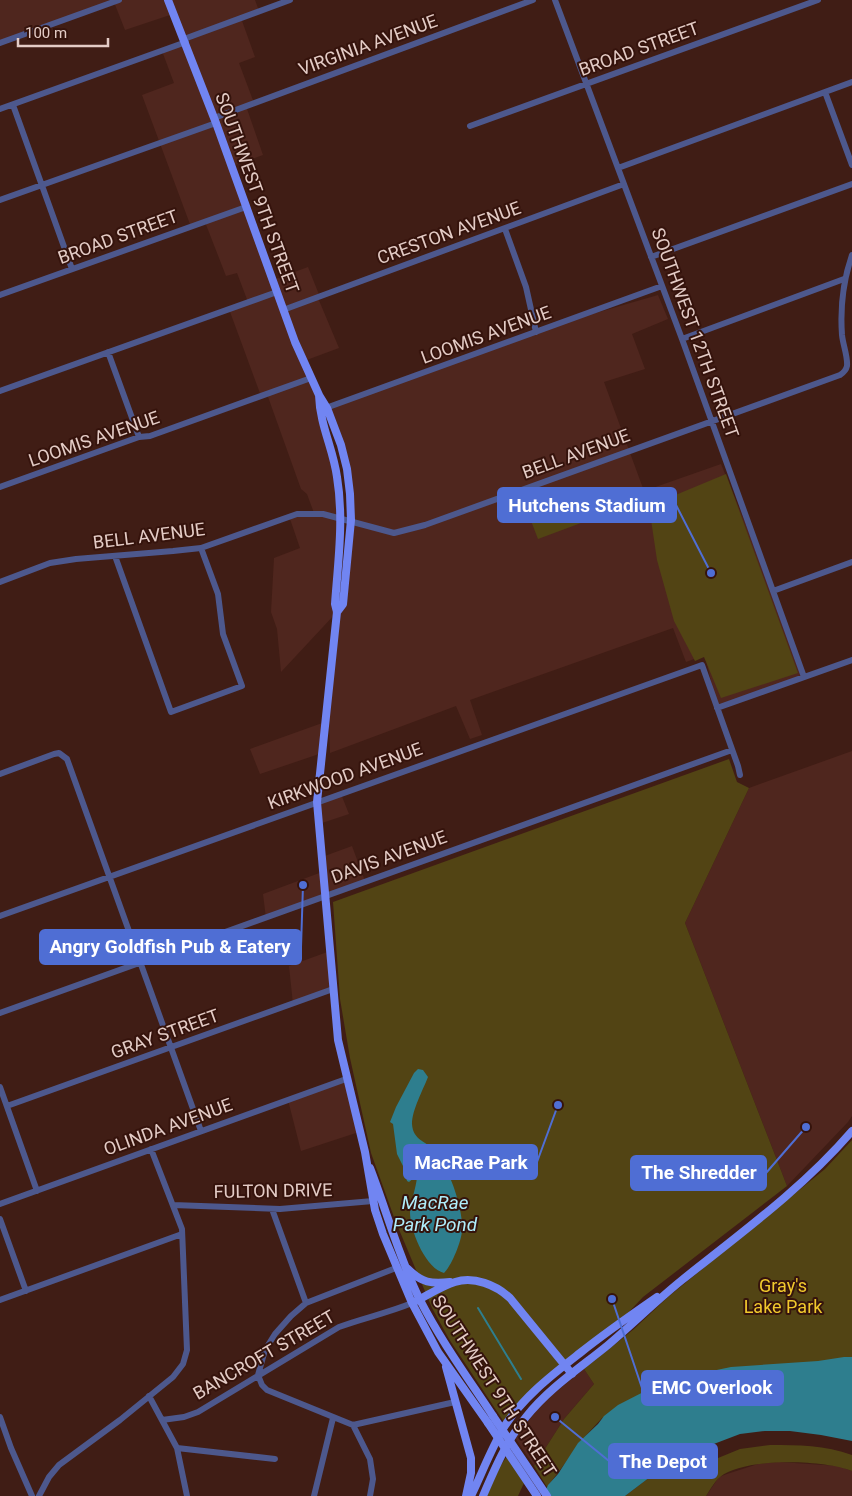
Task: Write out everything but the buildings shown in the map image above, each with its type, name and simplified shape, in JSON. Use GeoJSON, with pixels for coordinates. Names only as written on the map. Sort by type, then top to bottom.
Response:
{"type":"FeatureCollection","features":[{"type":"Feature","properties":{"kind":"main road","name":"SOUTHWEST 9TH STREET"},"geometry":{"type":"LineString","coordinates":[[168,0],[215,120],[295,342],[319,395],[323,409],[341,445],[347,469],[351,520],[343,604],[337,612]]}},
{"type":"Feature","properties":{"kind":"main road","name":"SOUTHWEST 9TH STREET"},"geometry":{"type":"LineString","coordinates":[[323,409],[324,432],[337,474],[341,518],[335,604],[337,612],[317,802],[338,1040],[364,1152],[373,1201],[382,1234],[396,1268],[412,1303],[443,1360],[537,1496]]}},
{"type":"Feature","properties":{"kind":"main road"},"geometry":{"type":"LineString","coordinates":[[472,1496],[505,1426],[533,1391],[597,1339],[672,1288],[795,1190],[832,1154],[852,1131]]}},
{"type":"Feature","properties":{"kind":"main road","name":"SOUTHWEST 9TH STREET"},"geometry":{"type":"LineString","coordinates":[[364,1152],[400,1252],[420,1299],[453,1355],[547,1496]]}},
{"type":"Feature","properties":{"kind":"main road"},"geometry":{"type":"LineString","coordinates":[[400,1252],[406,1266],[417,1278],[435,1284],[454,1282]]}},
{"type":"Feature","properties":{"kind":"main road","name":"BANCROFT STREET"},"geometry":{"type":"LineString","coordinates":[[412,1303],[454,1282],[472,1281],[484,1283],[503,1292],[572,1374]]}},
{"type":"Feature","properties":{"kind":"main road"},"geometry":{"type":"LineString","coordinates":[[483,1496],[500,1458],[519,1425],[539,1402],[648,1311],[672,1288]]}},
{"type":"Feature","properties":{"kind":"main road"},"geometry":{"type":"LineString","coordinates":[[443,1360],[471,1458],[471,1473],[466,1496]]}},
{"type":"Feature","properties":{"kind":"street"},"geometry":{"type":"LineString","coordinates":[[0,43],[119,0]]}},
{"type":"Feature","properties":{"kind":"street"},"geometry":{"type":"LineString","coordinates":[[0,109],[290,0]]}},
{"type":"Feature","properties":{"kind":"street","name":"VIRGINIA AVENUE"},"geometry":{"type":"LineString","coordinates":[[0,200],[533,0]]}},
{"type":"Feature","properties":{"kind":"street","name":"SOUTHWEST 12TH STREET"},"geometry":{"type":"LineString","coordinates":[[555,0],[682,339],[804,677]]}},
{"type":"Feature","properties":{"kind":"street","name":"BROAD STREET"},"geometry":{"type":"LineString","coordinates":[[470,126],[818,0]]}},
{"type":"Feature","properties":{"kind":"street"},"geometry":{"type":"LineString","coordinates":[[618,168],[852,82]]}},
{"type":"Feature","properties":{"kind":"street"},"geometry":{"type":"LineString","coordinates":[[825,92],[852,165]]}},
{"type":"Feature","properties":{"kind":"street"},"geometry":{"type":"LineString","coordinates":[[13,105],[72,269]]}},
{"type":"Feature","properties":{"kind":"street","name":"CRESTON AVENUE"},"geometry":{"type":"LineString","coordinates":[[284,310],[624,184]]}},
{"type":"Feature","properties":{"kind":"street"},"geometry":{"type":"LineString","coordinates":[[651,257],[852,184]]}},
{"type":"Feature","properties":{"kind":"street","name":"BROAD STREET"},"geometry":{"type":"LineString","coordinates":[[0,295],[246,207]]}},
{"type":"Feature","properties":{"kind":"street"},"geometry":{"type":"LineString","coordinates":[[505,228],[526,287],[536,332]]}},
{"type":"Feature","properties":{"kind":"street"},"geometry":{"type":"LineString","coordinates":[[682,339],[844,279],[852,254]]}},
{"type":"Feature","properties":{"kind":"street","name":"BELL AVENUE"},"geometry":{"type":"LineString","coordinates":[[0,582],[50,563],[201,548],[289,516],[314,513],[351,520],[394,533],[425,526],[840,375],[844,372],[847,365],[842,338],[841,315],[844,279]]}},
{"type":"Feature","properties":{"kind":"street","name":"LOOMIS AVENUE"},"geometry":{"type":"LineString","coordinates":[[323,409],[662,286]]}},
{"type":"Feature","properties":{"kind":"street"},"geometry":{"type":"LineString","coordinates":[[0,391],[277,292]]}},
{"type":"Feature","properties":{"kind":"street"},"geometry":{"type":"LineString","coordinates":[[108,352],[139,437]]}},
{"type":"Feature","properties":{"kind":"street","name":"LOOMIS AVENUE"},"geometry":{"type":"LineString","coordinates":[[0,487],[311,378]]}},
{"type":"Feature","properties":{"kind":"street"},"geometry":{"type":"LineString","coordinates":[[115,556],[171,712],[242,686],[223,634],[218,594],[201,548]]}},
{"type":"Feature","properties":{"kind":"street"},"geometry":{"type":"LineString","coordinates":[[773,591],[852,562]]}},
{"type":"Feature","properties":{"kind":"street"},"geometry":{"type":"LineString","coordinates":[[740,775],[717,708],[852,660]]}},
{"type":"Feature","properties":{"kind":"street","name":"KIRKWOOD AVENUE"},"geometry":{"type":"LineString","coordinates":[[0,916],[702,666],[717,708]]}},
{"type":"Feature","properties":{"kind":"street","name":"DAVIS AVENUE"},"geometry":{"type":"LineString","coordinates":[[0,1013],[732,750]]}},
{"type":"Feature","properties":{"kind":"street"},"geometry":{"type":"LineString","coordinates":[[0,774],[54,754],[64,756],[201,1131]]}},
{"type":"Feature","properties":{"kind":"street","name":"GRAY STREET"},"geometry":{"type":"LineString","coordinates":[[7,1106],[333,989]]}},
{"type":"Feature","properties":{"kind":"street","name":"OLINDA AVENUE"},"geometry":{"type":"LineString","coordinates":[[0,1204],[346,1079]]}},
{"type":"Feature","properties":{"kind":"street"},"geometry":{"type":"LineString","coordinates":[[0,1087],[37,1191]]}},
{"type":"Feature","properties":{"kind":"street"},"geometry":{"type":"LineString","coordinates":[[39,1496],[49,1477],[59,1465],[149,1396],[178,1372],[183,1364],[187,1350],[182,1229],[152,1149]]}},
{"type":"Feature","properties":{"kind":"street","name":"FULTON DRIVE"},"geometry":{"type":"LineString","coordinates":[[173,1206],[272,1209],[373,1201]]}},
{"type":"Feature","properties":{"kind":"street"},"geometry":{"type":"LineString","coordinates":[[272,1209],[306,1303]]}},
{"type":"Feature","properties":{"kind":"street"},"geometry":{"type":"LineString","coordinates":[[0,1219],[26,1290]]}},
{"type":"Feature","properties":{"kind":"street"},"geometry":{"type":"LineString","coordinates":[[0,1300],[182,1234]]}},
{"type":"Feature","properties":{"kind":"street"},"geometry":{"type":"LineString","coordinates":[[396,1268],[306,1303],[291,1316],[275,1334],[265,1350],[258,1375],[262,1385],[267,1390],[352,1425],[455,1402]]}},
{"type":"Feature","properties":{"kind":"street","name":"BANCROFT STREET"},"geometry":{"type":"LineString","coordinates":[[162,1420],[184,1417],[198,1412],[339,1328],[355,1321],[392,1312],[412,1303]]}},
{"type":"Feature","properties":{"kind":"street"},"geometry":{"type":"LineString","coordinates":[[149,1396],[176,1448],[187,1496]]}},
{"type":"Feature","properties":{"kind":"street"},"geometry":{"type":"LineString","coordinates":[[0,1417],[32,1496]]}},
{"type":"Feature","properties":{"kind":"street"},"geometry":{"type":"LineString","coordinates":[[314,1496],[333,1418]]}},
{"type":"Feature","properties":{"kind":"street"},"geometry":{"type":"LineString","coordinates":[[352,1425],[370,1459],[373,1479],[370,1496]]}},
{"type":"Feature","properties":{"kind":"street"},"geometry":{"type":"LineString","coordinates":[[176,1448],[275,1459]]}},
{"type":"Feature","properties":{"kind":"shaded area"},"geometry":{"type":"Polygon","coordinates":[[[0,0],[255,0],[259,11],[241,18],[255,57],[239,63],[254,103],[246,106],[263,155],[232,166],[273,280],[308,267],[320,297],[318,298],[339,348],[304,361],[319,395],[337,474],[338,607],[348,551],[350,494],[327,408],[568,321],[658,295],[668,319],[632,334],[645,369],[604,382],[644,491],[721,464],[773,591],[804,677],[717,708],[705,655],[686,662],[673,628],[470,700],[482,735],[470,739],[456,706],[330,753],[328,691],[336,613],[281,672],[277,629],[271,612],[274,558],[300,548],[289,516],[314,513],[307,494],[301,489],[267,394],[261,396],[229,309],[248,302],[237,273],[226,276],[205,222],[191,227],[142,95],[174,83],[162,51],[186,42],[173,14],[125,30],[114,2],[0,43],[0,0]]]}},
{"type":"Feature","properties":{"kind":"shaded area"},"geometry":{"type":"Polygon","coordinates":[[[325,722],[322,753],[260,774],[250,749],[325,722]]]}},
{"type":"Feature","properties":{"kind":"shaded area"},"geometry":{"type":"Polygon","coordinates":[[[852,751],[852,1116],[787,1186],[685,923],[749,788],[852,751]]]}},
{"type":"Feature","properties":{"kind":"shaded area"},"geometry":{"type":"Polygon","coordinates":[[[341,794],[349,814],[319,824],[317,802],[341,794]]]}},
{"type":"Feature","properties":{"kind":"shaded area"},"geometry":{"type":"Polygon","coordinates":[[[352,846],[365,881],[266,918],[263,894],[322,872],[322,857],[352,846]]]}},
{"type":"Feature","properties":{"kind":"shaded area"},"geometry":{"type":"Polygon","coordinates":[[[330,951],[333,989],[293,1004],[289,966],[330,951]]]}},
{"type":"Feature","properties":{"kind":"shaded area"},"geometry":{"type":"Polygon","coordinates":[[[346,1079],[359,1132],[301,1151],[288,1100],[346,1079]]]}},
{"type":"Feature","properties":{"kind":"shaded area"},"geometry":{"type":"Polygon","coordinates":[[[584,1369],[594,1384],[564,1419],[534,1466],[515,1438],[537,1410],[552,1395],[584,1369]]]}},
{"type":"Feature","properties":{"kind":"shaded area"},"geometry":{"type":"Polygon","coordinates":[[[779,1462],[839,1466],[852,1471],[852,1496],[706,1496],[719,1477],[758,1464],[779,1462]]]}},
{"type":"Feature","properties":{"kind":"green space"},"geometry":{"type":"Polygon","coordinates":[[[726,474],[798,673],[721,698],[704,657],[695,661],[674,621],[657,560],[649,506],[726,474]]]}},
{"type":"Feature","properties":{"kind":"green space"},"geometry":{"type":"Polygon","coordinates":[[[578,489],[589,520],[538,539],[526,508],[578,489]]]}},
{"type":"Feature","properties":{"kind":"green space"},"geometry":{"type":"Polygon","coordinates":[[[729,759],[737,782],[749,788],[685,923],[787,1186],[643,1297],[626,1315],[555,1369],[504,1422],[449,1339],[432,1308],[395,1220],[371,1153],[350,1058],[340,999],[333,902],[729,759]]]}},
{"type":"Feature","properties":{"kind":"green space","name":"Gray's Lake Park"},"geometry":{"type":"Polygon","coordinates":[[[852,1140],[852,1362],[683,1377],[602,1418],[578,1444],[547,1487],[534,1466],[564,1419],[594,1384],[584,1369],[634,1329],[668,1297],[825,1169],[852,1140]]]}},
{"type":"Feature","properties":{"kind":"green space"},"geometry":{"type":"Polygon","coordinates":[[[770,1445],[811,1446],[832,1449],[852,1455],[852,1471],[823,1464],[765,1463],[747,1466],[720,1477],[706,1496],[625,1496],[662,1468],[685,1457],[701,1465],[740,1449],[770,1445]]]}},
{"type":"Feature","properties":{"kind":"green space"},"geometry":{"type":"Polygon","coordinates":[[[507,1456],[524,1483],[518,1496],[487,1496],[499,1468],[507,1456]]]}},
{"type":"Feature","properties":{"kind":"water","name":"MacRae Park Pond"},"geometry":{"type":"Polygon","coordinates":[[[418,1069],[423,1070],[428,1077],[412,1118],[413,1130],[441,1159],[455,1190],[461,1212],[462,1231],[458,1247],[444,1273],[437,1270],[431,1264],[416,1238],[410,1212],[417,1177],[409,1182],[407,1181],[404,1168],[397,1154],[393,1124],[390,1122],[396,1107],[418,1069]]]}},
{"type":"Feature","properties":{"kind":"water"},"geometry":{"type":"Polygon","coordinates":[[[852,1357],[852,1441],[790,1431],[740,1434],[698,1450],[662,1468],[625,1496],[543,1496],[548,1485],[558,1474],[578,1443],[604,1416],[618,1405],[657,1385],[683,1377],[731,1367],[818,1361],[852,1357]]]}},
{"type":"Feature","properties":{"kind":"waterway"},"geometry":{"type":"LineString","coordinates":[[478,1308],[521,1379]]}},
{"type":"Feature","properties":{"kind":"place","name":"Hutchens Stadium"},"geometry":{"type":"Point","coordinates":[711,573]}},
{"type":"Feature","properties":{"kind":"place","name":"Angry Goldfish Pub & Eatery"},"geometry":{"type":"Point","coordinates":[303,885]}},
{"type":"Feature","properties":{"kind":"place","name":"MacRae Park"},"geometry":{"type":"Point","coordinates":[558,1105]}},
{"type":"Feature","properties":{"kind":"place","name":"The Shredder"},"geometry":{"type":"Point","coordinates":[806,1127]}},
{"type":"Feature","properties":{"kind":"place","name":"EMC Overlook"},"geometry":{"type":"Point","coordinates":[612,1299]}},
{"type":"Feature","properties":{"kind":"place","name":"The Depot"},"geometry":{"type":"Point","coordinates":[555,1417]}}]}
